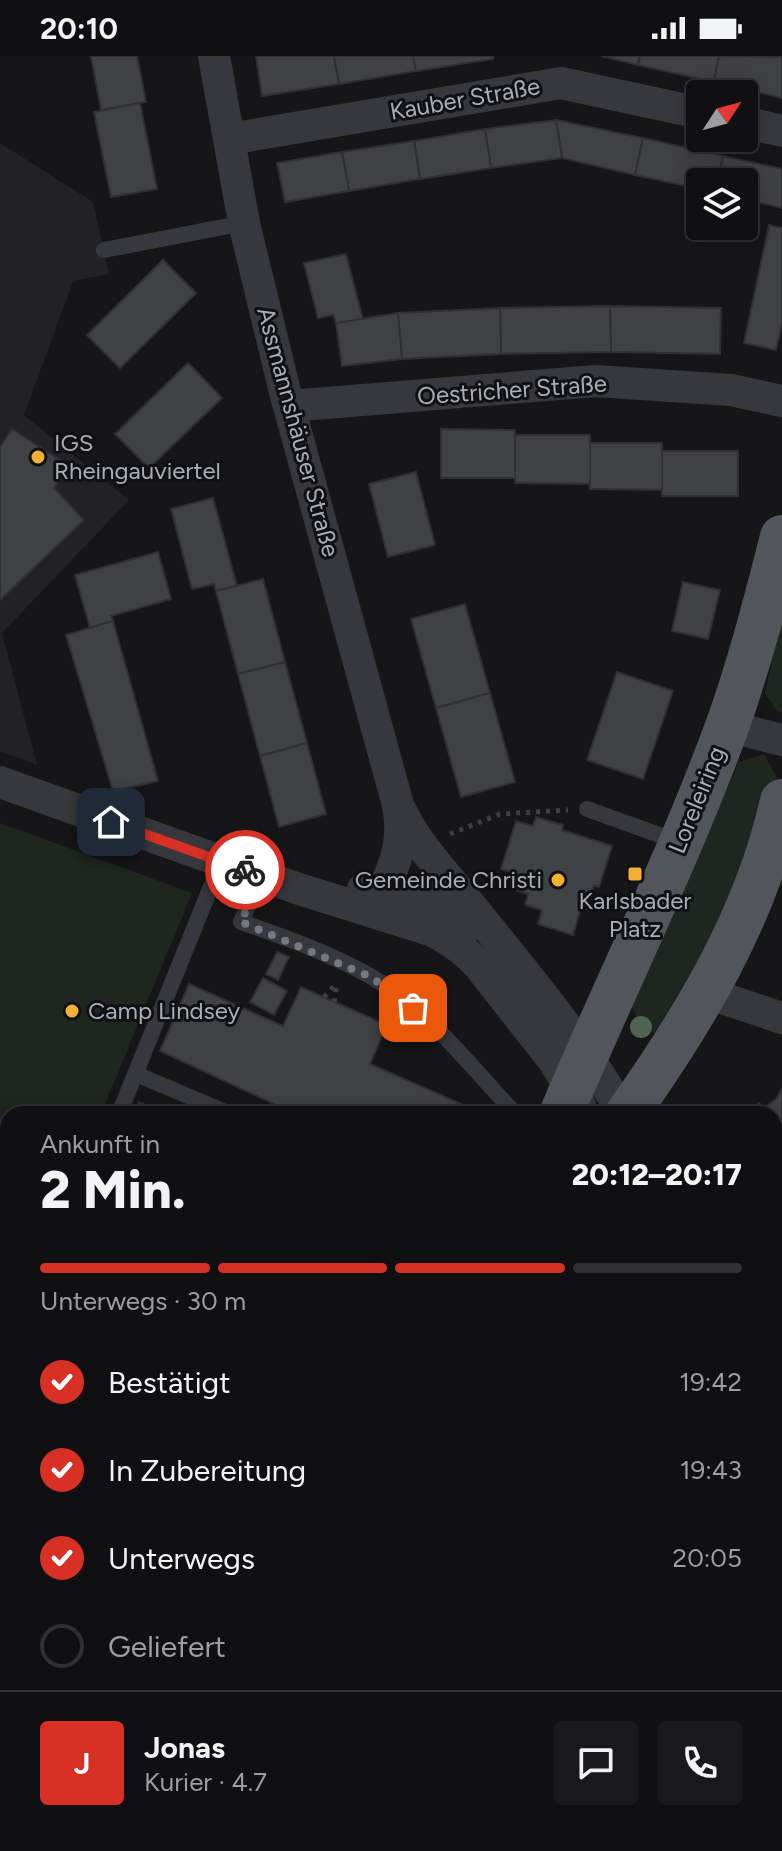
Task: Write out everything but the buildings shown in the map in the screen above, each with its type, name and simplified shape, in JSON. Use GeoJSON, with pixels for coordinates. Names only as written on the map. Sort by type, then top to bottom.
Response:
{"type":"FeatureCollection","features":[{"type":"Feature","properties":{"kind":"main road","name":"Loreleiring"},"geometry":{"type":"LineString","coordinates":[[576,1093],[727,726],[761,622],[782,537]]}},
{"type":"Feature","properties":{"kind":"main road"},"geometry":{"type":"LineString","coordinates":[[631,1106],[660,1068],[707,993],[753,895],[782,801]]}},
{"type":"Feature","properties":{"kind":"street","name":"Assmannshäuser Straße"},"geometry":{"type":"LineString","coordinates":[[214,56],[244,223],[289,406],[398,805],[402,837],[400,850],[383,889]]}},
{"type":"Feature","properties":{"kind":"street","name":"Kauber Straße"},"geometry":{"type":"LineString","coordinates":[[229,139],[561,83],[686,110]]}},
{"type":"Feature","properties":{"kind":"street"},"geometry":{"type":"LineString","coordinates":[[758,125],[782,131]]}},
{"type":"Feature","properties":{"kind":"street","name":"Oestricher Straße"},"geometry":{"type":"LineString","coordinates":[[289,406],[596,381],[731,390],[782,401]]}},
{"type":"Feature","properties":{"kind":"street"},"geometry":{"type":"LineString","coordinates":[[727,726],[782,740]]}},
{"type":"Feature","properties":{"kind":"street"},"geometry":{"type":"LineString","coordinates":[[0,782],[261,876],[433,931],[448,939],[470,955],[480,967],[576,1093],[606,1106]]}},
{"type":"Feature","properties":{"kind":"street","name":"Assmannshäuser Straße"},"geometry":{"type":"LineString","coordinates":[[398,805],[418,844],[508,952]]}},
{"type":"Feature","properties":{"kind":"street"},"geometry":{"type":"LineString","coordinates":[[296,888],[383,889],[424,895],[456,909],[508,952],[576,1093]]}},
{"type":"Feature","properties":{"kind":"street"},"geometry":{"type":"LineString","coordinates":[[707,993],[782,1018]]}},
{"type":"Feature","properties":{"kind":"lane"},"geometry":{"type":"LineString","coordinates":[[104,250],[244,223]]}},
{"type":"Feature","properties":{"kind":"lane"},"geometry":{"type":"LineString","coordinates":[[587,809],[680,842]]}},
{"type":"Feature","properties":{"kind":"lane"},"geometry":{"type":"LineString","coordinates":[[122,1106],[221,862]]}},
{"type":"Feature","properties":{"kind":"lane"},"geometry":{"type":"LineString","coordinates":[[261,876],[241,922],[343,964],[394,992],[508,1106]]}},
{"type":"Feature","properties":{"kind":"lane"},"geometry":{"type":"LineString","coordinates":[[136,1074],[211,1106]]}},
{"type":"Feature","properties":{"kind":"path"},"geometry":{"type":"LineString","coordinates":[[449,834],[500,814],[569,810]]}},
{"type":"Feature","properties":{"kind":"path"},"geometry":{"type":"LineString","coordinates":[[324,997],[337,982]]}},
{"type":"Feature","properties":{"kind":"shaded area","name":"IGS Rheingauviertel"},"geometry":{"type":"Polygon","coordinates":[[[0,143],[93,202],[109,274],[73,281],[24,415],[129,500],[2,633],[37,765],[0,751],[0,143]]]}},
{"type":"Feature","properties":{"kind":"shaded area"},"geometry":{"type":"Polygon","coordinates":[[[782,616],[782,711],[778,713],[765,693],[782,616]]]}},
{"type":"Feature","properties":{"kind":"shaded area"},"geometry":{"type":"Polygon","coordinates":[[[764,754],[778,779],[748,866],[659,1035],[640,1027],[631,1005],[739,762],[764,754]]]}},
{"type":"Feature","properties":{"kind":"shaded area","name":"Camp Lindsey"},"geometry":{"type":"Polygon","coordinates":[[[0,823],[192,893],[104,1106],[0,1106],[0,823]]]}},
{"type":"Feature","properties":{"kind":"way so far"},"geometry":{"type":"LineString","coordinates":[[245,870],[261,876],[241,922],[371,977],[413,1008]]}},
{"type":"Feature","properties":{"kind":"place","name":"IGS Rheingauviertel"},"geometry":{"type":"Point","coordinates":[38,457]}},
{"type":"Feature","properties":{"kind":"place","name":"Karlsbader Platz"},"geometry":{"type":"Point","coordinates":[635,874]}},
{"type":"Feature","properties":{"kind":"place","name":"Gemeinde Christi"},"geometry":{"type":"Point","coordinates":[558,880]}},
{"type":"Feature","properties":{"kind":"place","name":"Camp Lindsey"},"geometry":{"type":"Point","coordinates":[72,1011]}},
{"type":"Feature","properties":{"kind":"route"},"geometry":{"type":"LineString","coordinates":[[111,822],[245,870]]}}]}
